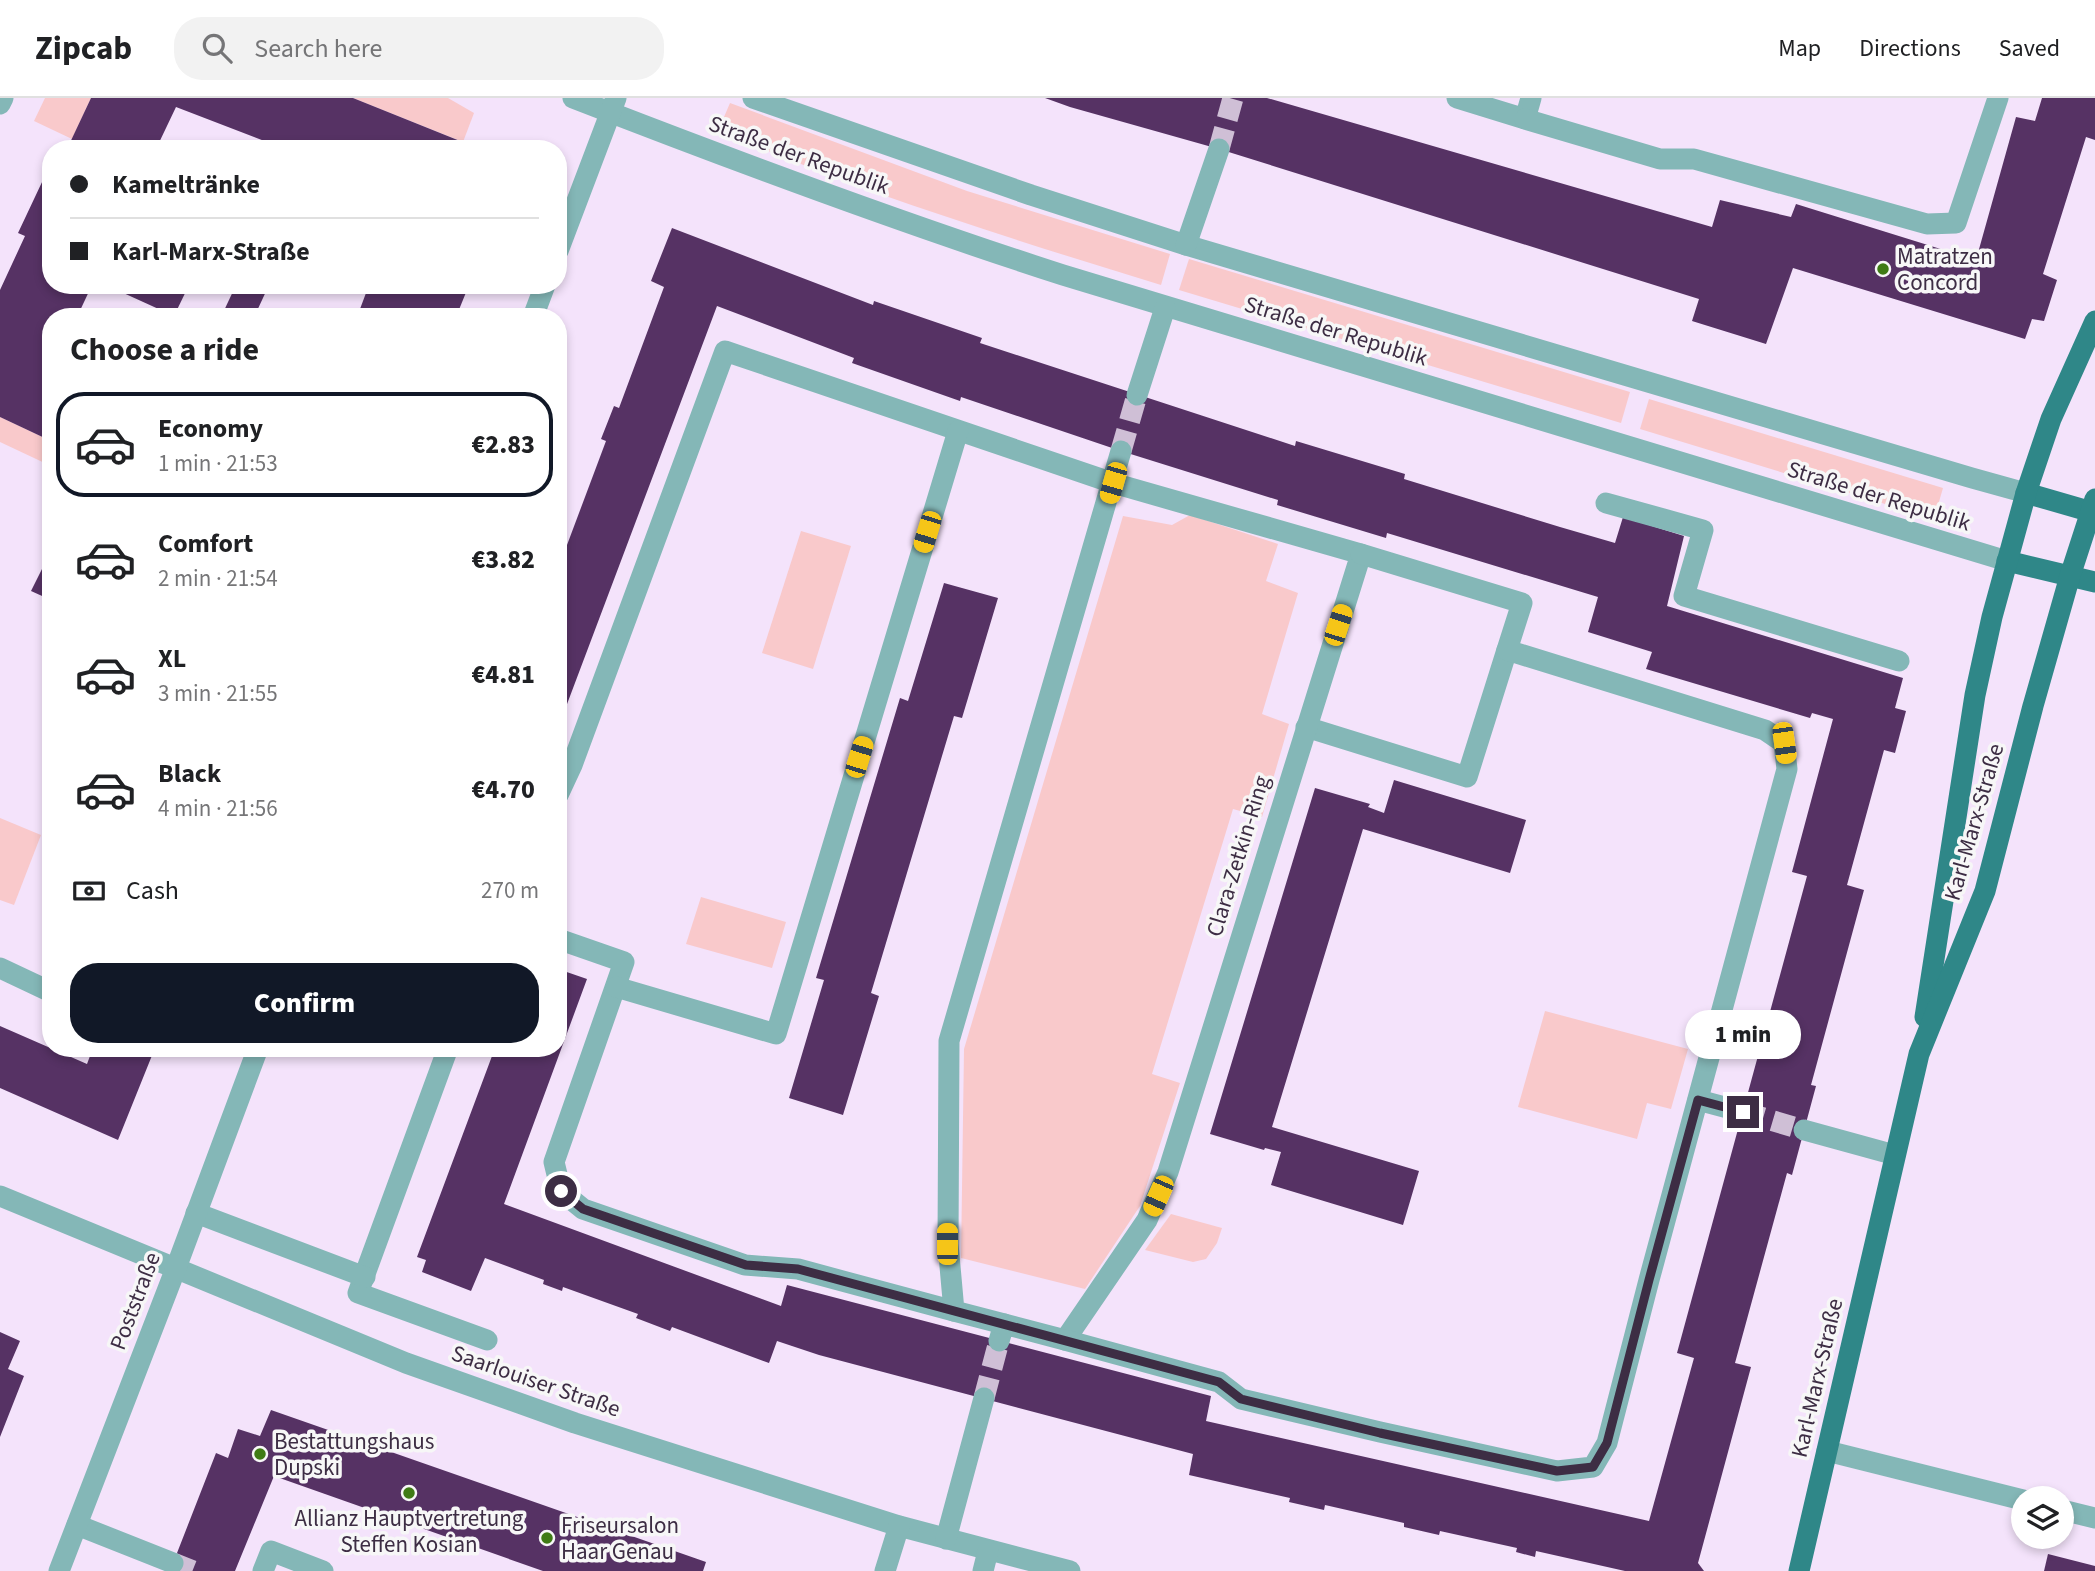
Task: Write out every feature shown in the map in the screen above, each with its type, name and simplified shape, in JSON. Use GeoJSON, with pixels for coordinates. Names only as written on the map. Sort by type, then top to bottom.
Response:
{"type":"FeatureCollection","features":[{"type":"Feature","properties":{"kind":"main road"},"geometry":{"type":"LineString","coordinates":[[1919,1054],[1975,695],[2007,561],[2051,419],[2095,321]]}},
{"type":"Feature","properties":{"kind":"main road","name":"Straße der Republik"},"geometry":{"type":"LineString","coordinates":[[2026,493],[2093,508]]}},
{"type":"Feature","properties":{"kind":"main road","name":"Karl-Marx-Straße"},"geometry":{"type":"LineString","coordinates":[[1799,1571],[1919,1054],[1985,891],[2033,706],[2070,576],[2093,508]]}},
{"type":"Feature","properties":{"kind":"main road","name":"Straße der Republik"},"geometry":{"type":"LineString","coordinates":[[2007,561],[2095,582]]}},
{"type":"Feature","properties":{"kind":"street"},"geometry":{"type":"LineString","coordinates":[[0,104],[3,98]]}},
{"type":"Feature","properties":{"kind":"street","name":"Straße der Republik"},"geometry":{"type":"LineString","coordinates":[[573,98],[613,105],[953,240],[2007,561]]}},
{"type":"Feature","properties":{"kind":"street","name":"Straße der Republik"},"geometry":{"type":"LineString","coordinates":[[753,98],[1031,195],[1186,245],[2026,493]]}},
{"type":"Feature","properties":{"kind":"street"},"geometry":{"type":"LineString","coordinates":[[1457,98],[1660,159],[1694,159],[1927,224],[1956,223],[1998,98]]}},
{"type":"Feature","properties":{"kind":"street"},"geometry":{"type":"LineString","coordinates":[[1525,119],[1531,98]]}},
{"type":"Feature","properties":{"kind":"street"},"geometry":{"type":"LineString","coordinates":[[567,227],[613,105]]}},
{"type":"Feature","properties":{"kind":"street"},"geometry":{"type":"LineString","coordinates":[[1186,245],[1219,149]]}},
{"type":"Feature","properties":{"kind":"street"},"geometry":{"type":"LineString","coordinates":[[1137,395],[1166,307]]}},
{"type":"Feature","properties":{"kind":"street"},"geometry":{"type":"LineString","coordinates":[[567,775],[725,351],[1113,483],[1522,603],[1466,777],[1306,727]]}},
{"type":"Feature","properties":{"kind":"street"},"geometry":{"type":"LineString","coordinates":[[616,986],[776,1034],[958,431]]}},
{"type":"Feature","properties":{"kind":"street"},"geometry":{"type":"LineString","coordinates":[[954,1311],[947,1244],[949,1041],[1121,451]]}},
{"type":"Feature","properties":{"kind":"street"},"geometry":{"type":"LineString","coordinates":[[1606,503],[1703,530],[1684,596],[1899,661]]}},
{"type":"Feature","properties":{"kind":"street","name":"Clara-Zetkin-Ring"},"geometry":{"type":"LineString","coordinates":[[1065,1340],[1147,1220],[1168,1172],[1361,554]]}},
{"type":"Feature","properties":{"kind":"street"},"geometry":{"type":"LineString","coordinates":[[567,942],[624,962],[554,1162],[561,1191],[583,1209],[746,1265],[798,1269],[954,1311],[1001,1332],[1065,1340],[1219,1382],[1241,1399],[1380,1433],[1557,1471],[1593,1467],[1607,1443],[1787,769],[1784,743],[1765,730],[1507,650]]}},
{"type":"Feature","properties":{"kind":"street"},"geometry":{"type":"LineString","coordinates":[[0,968],[42,988]]}},
{"type":"Feature","properties":{"kind":"street","name":"Poststraße"},"geometry":{"type":"LineString","coordinates":[[59,1571],[255,1057]]}},
{"type":"Feature","properties":{"kind":"street"},"geometry":{"type":"LineString","coordinates":[[445,1057],[358,1293],[487,1340]]}},
{"type":"Feature","properties":{"kind":"street"},"geometry":{"type":"LineString","coordinates":[[1698,1100],[1743,1112]]}},
{"type":"Feature","properties":{"kind":"street"},"geometry":{"type":"LineString","coordinates":[[1804,1130],[1895,1156]]}},
{"type":"Feature","properties":{"kind":"street","name":"Saarlouiser Straße"},"geometry":{"type":"LineString","coordinates":[[0,1196],[406,1363],[575,1423],[946,1539],[986,1561],[1070,1571]]}},
{"type":"Feature","properties":{"kind":"street"},"geometry":{"type":"LineString","coordinates":[[196,1213],[365,1277]]}},
{"type":"Feature","properties":{"kind":"street"},"geometry":{"type":"LineString","coordinates":[[946,1539],[984,1398]]}},
{"type":"Feature","properties":{"kind":"street"},"geometry":{"type":"LineString","coordinates":[[1827,1451],[2011,1497]]}},
{"type":"Feature","properties":{"kind":"street"},"geometry":{"type":"LineString","coordinates":[[2074,1513],[2095,1518]]}},
{"type":"Feature","properties":{"kind":"street"},"geometry":{"type":"LineString","coordinates":[[77,1525],[173,1563]]}},
{"type":"Feature","properties":{"kind":"street"},"geometry":{"type":"LineString","coordinates":[[885,1571],[899,1526]]}},
{"type":"Feature","properties":{"kind":"street"},"geometry":{"type":"LineString","coordinates":[[264,1571],[271,1551],[323,1571]]}},
{"type":"Feature","properties":{"kind":"shaded area"},"geometry":{"type":"Polygon","coordinates":[[[45,98],[91,98],[72,139],[34,121],[45,98]]]}},
{"type":"Feature","properties":{"kind":"shaded area"},"geometry":{"type":"Polygon","coordinates":[[[353,98],[448,98],[474,113],[464,140],[353,98]]]}},
{"type":"Feature","properties":{"kind":"shaded area"},"geometry":{"type":"Polygon","coordinates":[[[730,103],[967,191],[1170,254],[1161,285],[877,193],[718,131],[730,103]]]}},
{"type":"Feature","properties":{"kind":"shaded area"},"geometry":{"type":"Polygon","coordinates":[[[1189,259],[1630,392],[1621,423],[1179,290],[1189,259]]]}},
{"type":"Feature","properties":{"kind":"shaded area"},"geometry":{"type":"Polygon","coordinates":[[[1649,399],[1943,488],[1934,519],[1640,429],[1649,399]]]}},
{"type":"Feature","properties":{"kind":"shaded area"},"geometry":{"type":"Polygon","coordinates":[[[0,417],[42,437],[42,462],[0,442],[0,417]]]}},
{"type":"Feature","properties":{"kind":"shaded area"},"geometry":{"type":"Polygon","coordinates":[[[1190,515],[1278,544],[1266,581],[1298,593],[1262,714],[1289,724],[1262,817],[1233,809],[1152,1074],[1180,1083],[1140,1206],[1085,1289],[961,1258],[964,1049],[1123,516],[1172,525],[1190,515]]]}},
{"type":"Feature","properties":{"kind":"shaded area"},"geometry":{"type":"Polygon","coordinates":[[[801,531],[851,546],[813,669],[762,653],[801,531]]]}},
{"type":"Feature","properties":{"kind":"shaded area"},"geometry":{"type":"Polygon","coordinates":[[[0,818],[41,835],[14,905],[0,900],[0,818]]]}},
{"type":"Feature","properties":{"kind":"shaded area"},"geometry":{"type":"Polygon","coordinates":[[[701,897],[786,922],[772,968],[686,944],[701,897]]]}},
{"type":"Feature","properties":{"kind":"shaded area"},"geometry":{"type":"Polygon","coordinates":[[[1545,1011],[1688,1049],[1671,1109],[1647,1103],[1637,1139],[1518,1107],[1545,1011]]]}},
{"type":"Feature","properties":{"kind":"shaded area"},"geometry":{"type":"Polygon","coordinates":[[[1171,1214],[1222,1228],[1217,1243],[1206,1259],[1193,1262],[1145,1250],[1171,1214]]]}},
{"type":"Feature","properties":{"kind":"building"},"geometry":{"type":"Polygon","coordinates":[[[91,98],[353,98],[458,140],[262,140],[176,107],[160,140],[71,140],[91,98]]]}},
{"type":"Feature","properties":{"kind":"building"},"geometry":{"type":"Polygon","coordinates":[[[1045,98],[1267,98],[1712,227],[1720,200],[1791,217],[1796,204],[1976,260],[2016,117],[2035,121],[2042,98],[2095,98],[2095,140],[2086,137],[2043,274],[2057,280],[2044,321],[2032,319],[2025,339],[1793,268],[1766,344],[1692,321],[1699,299],[1219,149],[1045,98]]]}},
{"type":"Feature","properties":{"kind":"building"},"geometry":{"type":"Polygon","coordinates":[[[42,182],[42,294],[88,294],[81,308],[42,308],[42,437],[0,417],[0,290],[25,236],[18,233],[42,182]]]}},
{"type":"Feature","properties":{"kind":"building"},"geometry":{"type":"Polygon","coordinates":[[[672,228],[873,305],[874,301],[982,338],[980,343],[1295,446],[1296,441],[1405,474],[1404,479],[1560,527],[1615,543],[1623,517],[1684,536],[1667,606],[1903,678],[1895,708],[1906,711],[1895,753],[1884,750],[1847,885],[1864,890],[1811,1085],[1816,1086],[1792,1175],[1787,1173],[1735,1363],[1751,1367],[1698,1563],[1704,1571],[1625,1571],[1536,1551],[1535,1557],[1516,1552],[1517,1548],[1440,1531],[1439,1535],[1404,1527],[1404,1523],[1325,1505],[1324,1510],[1289,1502],[1290,1498],[1189,1475],[1193,1454],[819,1355],[777,1341],[769,1363],[672,1327],[670,1331],[636,1318],[638,1314],[563,1287],[562,1291],[543,1284],[544,1280],[485,1258],[471,1291],[422,1272],[426,1260],[417,1257],[492,1057],[558,1057],[504,1204],[781,1306],[787,1285],[1211,1396],[1206,1421],[1649,1521],[1694,1358],[1677,1353],[1807,876],[1792,872],[1833,719],[1812,713],[1810,718],[1646,669],[1652,652],[1588,632],[1598,597],[1387,533],[1386,538],[1277,505],[1278,500],[961,397],[960,401],[852,363],[854,358],[717,306],[567,704],[567,545],[606,441],[601,439],[614,406],[619,408],[664,287],[651,281],[672,228]]]}},
{"type":"Feature","properties":{"kind":"building"},"geometry":{"type":"Polygon","coordinates":[[[126,294],[185,294],[178,308],[156,308],[126,294]]]}},
{"type":"Feature","properties":{"kind":"building"},"geometry":{"type":"Polygon","coordinates":[[[232,294],[265,294],[258,308],[225,308],[232,294]]]}},
{"type":"Feature","properties":{"kind":"building"},"geometry":{"type":"Polygon","coordinates":[[[366,294],[465,294],[460,308],[360,308],[366,294]]]}},
{"type":"Feature","properties":{"kind":"building"},"geometry":{"type":"Polygon","coordinates":[[[42,569],[42,596],[31,591],[42,569]]]}},
{"type":"Feature","properties":{"kind":"building"},"geometry":{"type":"Polygon","coordinates":[[[944,583],[998,598],[962,718],[954,716],[939,766],[871,993],[879,996],[843,1115],[789,1098],[824,980],[816,978],[900,698],[908,701],[944,583]]]}},
{"type":"Feature","properties":{"kind":"building"},"geometry":{"type":"Polygon","coordinates":[[[1394,780],[1526,820],[1510,873],[1363,829],[1272,1127],[1419,1171],[1403,1225],[1271,1185],[1281,1152],[1265,1148],[1264,1150],[1210,1134],[1315,788],[1370,804],[1368,807],[1384,813],[1394,780]]]}},
{"type":"Feature","properties":{"kind":"building"},"geometry":{"type":"Polygon","coordinates":[[[567,972],[587,979],[567,1033],[567,972]]]}},
{"type":"Feature","properties":{"kind":"building"},"geometry":{"type":"Polygon","coordinates":[[[0,1026],[42,1044],[42,1057],[71,1057],[87,1064],[90,1057],[151,1057],[118,1140],[0,1088],[0,1026]]]}},
{"type":"Feature","properties":{"kind":"building"},"geometry":{"type":"Polygon","coordinates":[[[0,1332],[20,1341],[8,1369],[24,1376],[0,1437],[0,1332]]]}},
{"type":"Feature","properties":{"kind":"building"},"geometry":{"type":"Polygon","coordinates":[[[271,1410],[706,1562],[703,1571],[543,1571],[274,1476],[235,1571],[170,1571],[216,1453],[228,1458],[238,1429],[260,1436],[271,1410]]]}},
{"type":"Feature","properties":{"kind":"building"},"geometry":{"type":"Polygon","coordinates":[[[2048,1554],[2095,1566],[2095,1571],[2044,1571],[2048,1554]]]}},
{"type":"Feature","properties":{"kind":"tunnel"},"geometry":{"type":"LineString","coordinates":[[1219,149],[1233,98]]}},
{"type":"Feature","properties":{"kind":"tunnel"},"geometry":{"type":"LineString","coordinates":[[1121,451],[1137,395]]}},
{"type":"Feature","properties":{"kind":"tunnel"},"geometry":{"type":"LineString","coordinates":[[1743,1112],[1804,1130]]}},
{"type":"Feature","properties":{"kind":"tunnel"},"geometry":{"type":"LineString","coordinates":[[984,1398],[999,1341]]}},
{"type":"Feature","properties":{"kind":"tunnel"},"geometry":{"type":"LineString","coordinates":[[173,1563],[193,1571]]}},
{"type":"Feature","properties":{"kind":"place","name":"Matratzen Concord"},"geometry":{"type":"Point","coordinates":[1883,269]}},
{"type":"Feature","properties":{"kind":"place","name":"Bestattungshaus Dupski"},"geometry":{"type":"Point","coordinates":[260,1454]}},
{"type":"Feature","properties":{"kind":"place","name":"Allianz Hauptvertretung Steffen Kosian"},"geometry":{"type":"Point","coordinates":[409,1493]}},
{"type":"Feature","properties":{"kind":"place","name":"Friseursalon Haar Genau"},"geometry":{"type":"Point","coordinates":[547,1538]}},
{"type":"Feature","properties":{"kind":"route"},"geometry":{"type":"LineString","coordinates":[[561,1191],[583,1209],[746,1265],[798,1269],[1219,1382],[1241,1399],[1380,1433],[1557,1471],[1593,1467],[1607,1443],[1698,1100],[1743,1112]]}}]}
